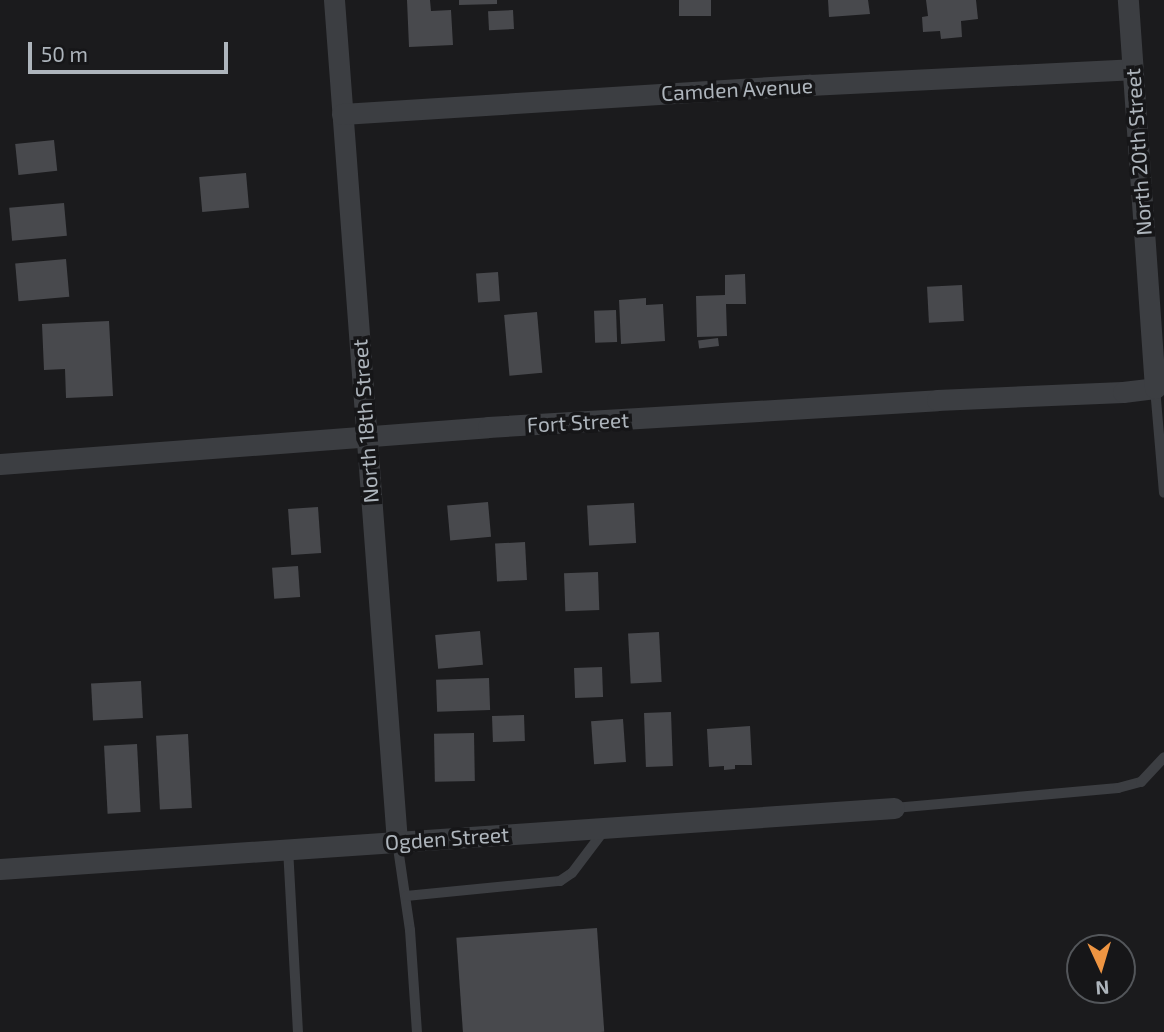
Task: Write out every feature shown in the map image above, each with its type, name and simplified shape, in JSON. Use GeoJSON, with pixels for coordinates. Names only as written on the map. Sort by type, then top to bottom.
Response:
{"type":"FeatureCollection","features":[{"type":"Feature","properties":{"kind":"street","name":"North 18th Street"},"geometry":{"type":"LineString","coordinates":[[334,0],[397,841]]}},
{"type":"Feature","properties":{"kind":"street","name":"North 20th Street"},"geometry":{"type":"LineString","coordinates":[[1128,0],[1156,388]]}},
{"type":"Feature","properties":{"kind":"street","name":"Camden Avenue"},"geometry":{"type":"LineString","coordinates":[[342,114],[809,85],[1132,69]]}},
{"type":"Feature","properties":{"kind":"street","name":"Fort Street"},"geometry":{"type":"LineString","coordinates":[[0,464],[365,437],[1156,388]]}},
{"type":"Feature","properties":{"kind":"street","name":"Ogden Street"},"geometry":{"type":"LineString","coordinates":[[0,869],[894,808]]}},
{"type":"Feature","properties":{"kind":"lane"},"geometry":{"type":"LineString","coordinates":[[1156,388],[1164,493]]}},
{"type":"Feature","properties":{"kind":"lane"},"geometry":{"type":"LineString","coordinates":[[894,808],[1118,788],[1141,782],[1164,757]]}},
{"type":"Feature","properties":{"kind":"lane"},"geometry":{"type":"LineString","coordinates":[[406,896],[560,881],[572,873],[606,828]]}},
{"type":"Feature","properties":{"kind":"lane"},"geometry":{"type":"LineString","coordinates":[[397,841],[406,896],[417,1032]]}},
{"type":"Feature","properties":{"kind":"lane"},"geometry":{"type":"LineString","coordinates":[[288,848],[298,1032]]}},
{"type":"Feature","properties":{"kind":"building"},"geometry":{"type":"Polygon","coordinates":[[[407,0],[430,0],[431,11],[451,10],[453,45],[409,47],[407,0]]]}},
{"type":"Feature","properties":{"kind":"building"},"geometry":{"type":"Polygon","coordinates":[[[459,0],[497,0],[497,4],[459,5],[459,0]]]}},
{"type":"Feature","properties":{"kind":"building"},"geometry":{"type":"Polygon","coordinates":[[[679,0],[711,0],[711,16],[679,16],[679,0]]]}},
{"type":"Feature","properties":{"kind":"building"},"geometry":{"type":"Polygon","coordinates":[[[828,0],[868,0],[870,14],[829,17],[828,0]]]}},
{"type":"Feature","properties":{"kind":"building"},"geometry":{"type":"Polygon","coordinates":[[[926,0],[976,0],[978,19],[961,21],[962,37],[941,39],[940,31],[923,32],[922,17],[928,16],[926,0]]]}},
{"type":"Feature","properties":{"kind":"building"},"geometry":{"type":"Polygon","coordinates":[[[513,10],[514,29],[489,30],[488,11],[513,10]]]}},
{"type":"Feature","properties":{"kind":"building"},"geometry":{"type":"Polygon","coordinates":[[[54,140],[57,171],[18,175],[15,144],[54,140]]]}},
{"type":"Feature","properties":{"kind":"building"},"geometry":{"type":"Polygon","coordinates":[[[246,173],[249,208],[202,212],[199,177],[246,173]]]}},
{"type":"Feature","properties":{"kind":"building"},"geometry":{"type":"Polygon","coordinates":[[[64,203],[67,236],[12,241],[9,208],[64,203]]]}},
{"type":"Feature","properties":{"kind":"building"},"geometry":{"type":"Polygon","coordinates":[[[66,259],[69,297],[19,301],[15,263],[66,259]]]}},
{"type":"Feature","properties":{"kind":"building"},"geometry":{"type":"Polygon","coordinates":[[[498,272],[500,301],[478,302],[476,274],[498,272]]]}},
{"type":"Feature","properties":{"kind":"building"},"geometry":{"type":"Polygon","coordinates":[[[745,274],[746,304],[726,304],[727,336],[697,337],[696,296],[725,295],[725,275],[745,274]]]}},
{"type":"Feature","properties":{"kind":"building"},"geometry":{"type":"Polygon","coordinates":[[[962,285],[964,321],[929,323],[927,287],[962,285]]]}},
{"type":"Feature","properties":{"kind":"building"},"geometry":{"type":"Polygon","coordinates":[[[646,298],[646,305],[663,304],[665,341],[621,344],[619,300],[646,298]]]}},
{"type":"Feature","properties":{"kind":"building"},"geometry":{"type":"Polygon","coordinates":[[[616,310],[617,342],[595,343],[594,311],[616,310]]]}},
{"type":"Feature","properties":{"kind":"building"},"geometry":{"type":"Polygon","coordinates":[[[537,312],[542,373],[509,376],[504,315],[537,312]]]}},
{"type":"Feature","properties":{"kind":"building"},"geometry":{"type":"Polygon","coordinates":[[[109,321],[113,396],[66,398],[65,369],[44,370],[42,324],[109,321]]]}},
{"type":"Feature","properties":{"kind":"building"},"geometry":{"type":"Polygon","coordinates":[[[718,338],[719,346],[699,348],[698,340],[718,338]]]}},
{"type":"Feature","properties":{"kind":"building"},"geometry":{"type":"Polygon","coordinates":[[[488,502],[491,537],[450,540],[447,506],[488,502]]]}},
{"type":"Feature","properties":{"kind":"building"},"geometry":{"type":"Polygon","coordinates":[[[634,503],[636,543],[589,545],[587,505],[634,503]]]}},
{"type":"Feature","properties":{"kind":"building"},"geometry":{"type":"Polygon","coordinates":[[[318,507],[321,553],[291,555],[288,509],[318,507]]]}},
{"type":"Feature","properties":{"kind":"building"},"geometry":{"type":"Polygon","coordinates":[[[525,542],[527,580],[497,582],[495,544],[525,542]]]}},
{"type":"Feature","properties":{"kind":"building"},"geometry":{"type":"Polygon","coordinates":[[[298,566],[300,597],[274,599],[272,568],[298,566]]]}},
{"type":"Feature","properties":{"kind":"building"},"geometry":{"type":"Polygon","coordinates":[[[598,572],[599,610],[565,611],[564,573],[598,572]]]}},
{"type":"Feature","properties":{"kind":"building"},"geometry":{"type":"Polygon","coordinates":[[[480,631],[483,665],[438,669],[435,635],[480,631]]]}},
{"type":"Feature","properties":{"kind":"building"},"geometry":{"type":"Polygon","coordinates":[[[659,632],[662,682],[631,684],[628,634],[659,632]]]}},
{"type":"Feature","properties":{"kind":"building"},"geometry":{"type":"Polygon","coordinates":[[[602,667],[603,697],[575,698],[574,668],[602,667]]]}},
{"type":"Feature","properties":{"kind":"building"},"geometry":{"type":"Polygon","coordinates":[[[489,678],[490,710],[437,712],[436,680],[489,678]]]}},
{"type":"Feature","properties":{"kind":"building"},"geometry":{"type":"Polygon","coordinates":[[[141,681],[143,718],[93,721],[91,684],[141,681]]]}},
{"type":"Feature","properties":{"kind":"building"},"geometry":{"type":"Polygon","coordinates":[[[671,712],[673,766],[646,767],[644,713],[671,712]]]}},
{"type":"Feature","properties":{"kind":"building"},"geometry":{"type":"Polygon","coordinates":[[[524,715],[525,741],[493,742],[492,716],[524,715]]]}},
{"type":"Feature","properties":{"kind":"building"},"geometry":{"type":"Polygon","coordinates":[[[623,719],[626,762],[594,764],[591,721],[623,719]]]}},
{"type":"Feature","properties":{"kind":"building"},"geometry":{"type":"Polygon","coordinates":[[[750,726],[752,765],[735,765],[735,769],[724,770],[724,766],[709,767],[707,729],[750,726]]]}},
{"type":"Feature","properties":{"kind":"building"},"geometry":{"type":"Polygon","coordinates":[[[474,733],[475,781],[435,782],[434,734],[474,733]]]}},
{"type":"Feature","properties":{"kind":"building"},"geometry":{"type":"Polygon","coordinates":[[[188,734],[192,808],[160,810],[156,736],[188,734]]]}},
{"type":"Feature","properties":{"kind":"building"},"geometry":{"type":"Polygon","coordinates":[[[137,744],[141,812],[108,814],[104,746],[137,744]]]}},
{"type":"Feature","properties":{"kind":"building"},"geometry":{"type":"Polygon","coordinates":[[[597,928],[604,1032],[463,1032],[456,938],[597,928]]]}}]}
